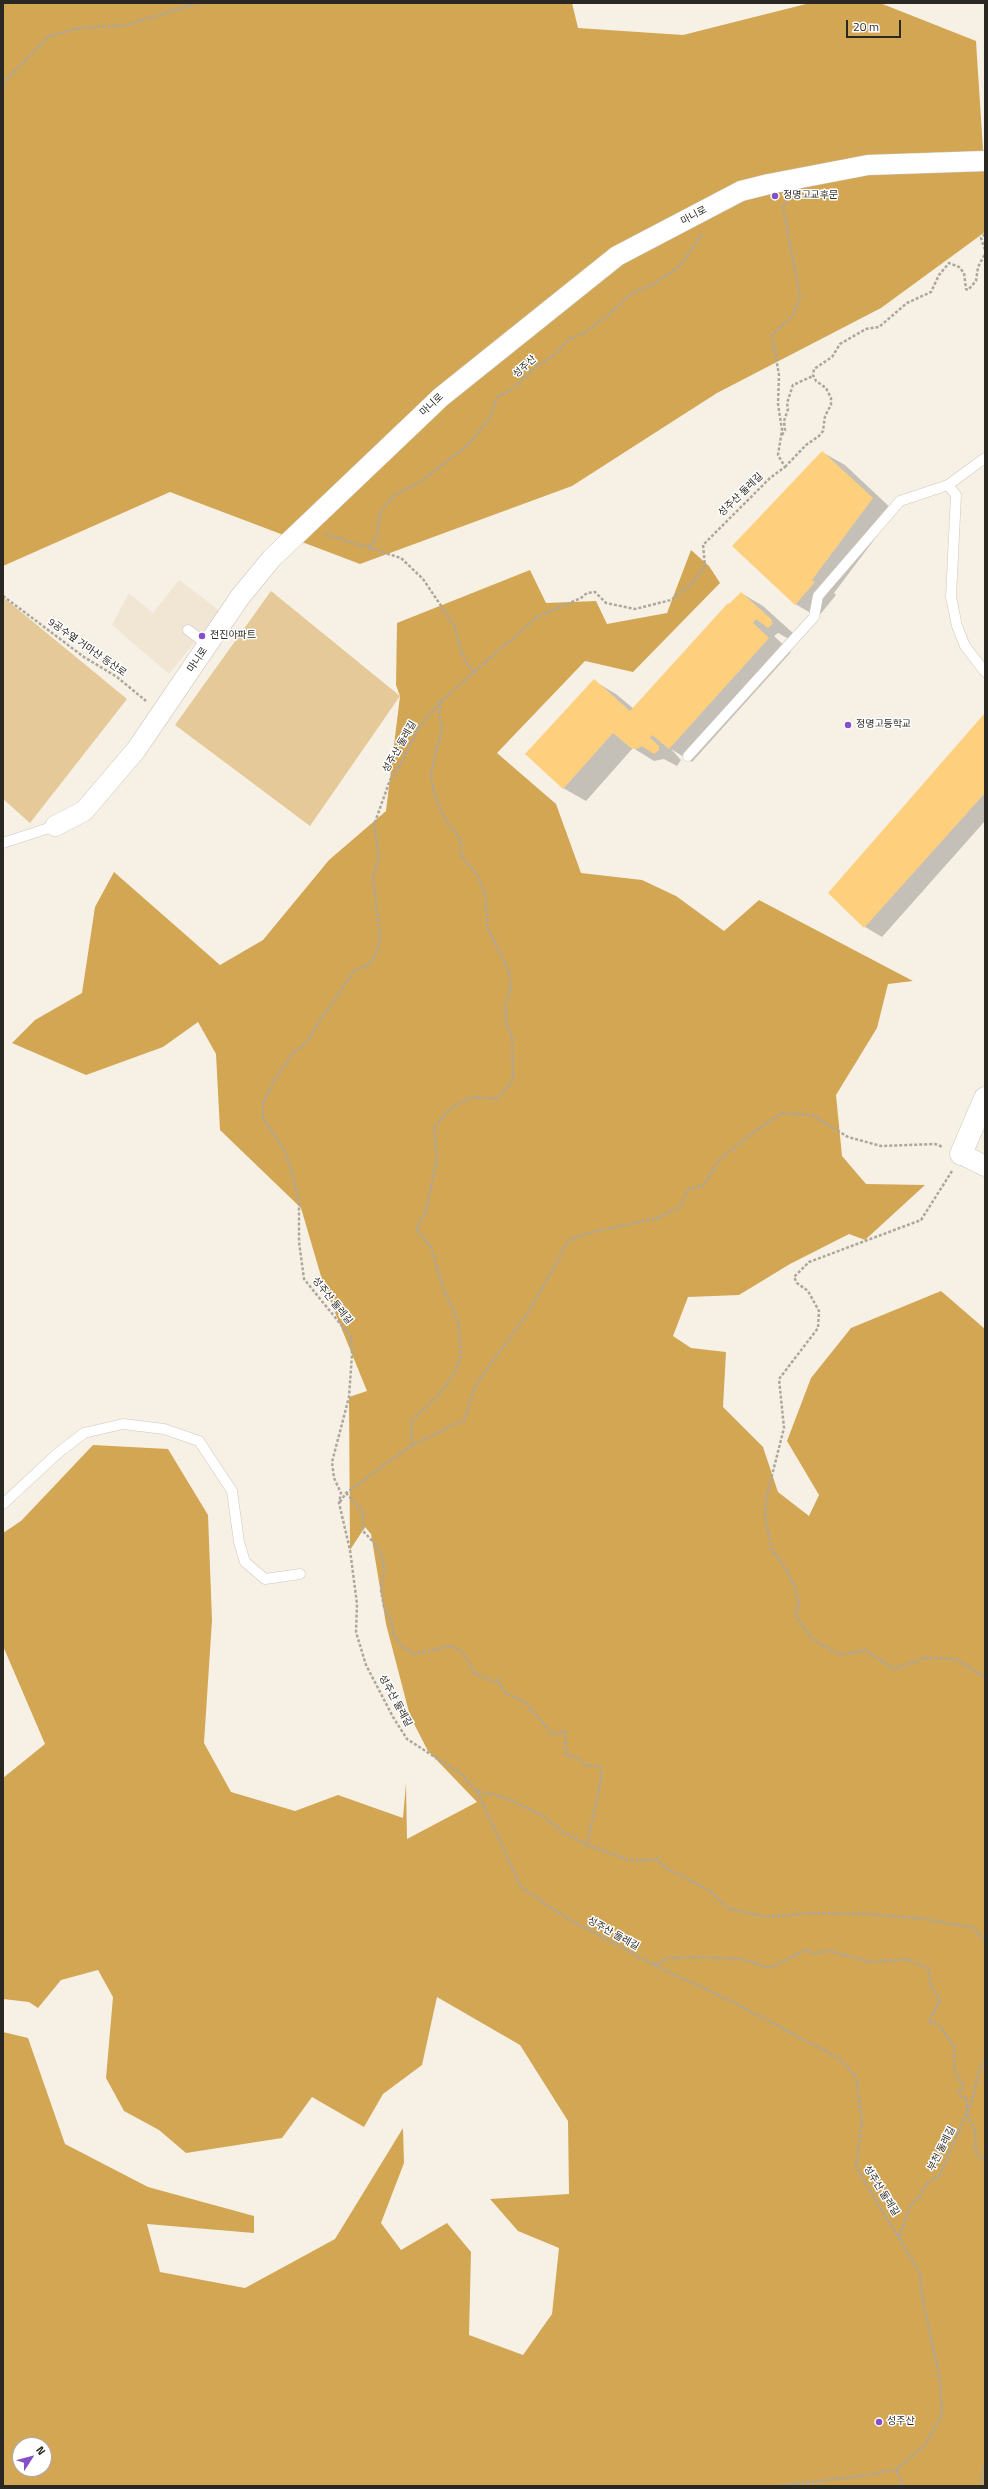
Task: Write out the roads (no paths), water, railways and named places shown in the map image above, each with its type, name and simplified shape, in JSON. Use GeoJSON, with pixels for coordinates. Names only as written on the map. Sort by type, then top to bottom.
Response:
{"type":"FeatureCollection","features":[{"type":"Feature","properties":{"kind":"street","name":"마니로"},"geometry":{"type":"LineString","coordinates":[[55,826],[84,811],[136,750],[244,592],[272,558],[441,397],[617,256],[741,191],[803,176],[868,165],[985,161]]}},
{"type":"Feature","properties":{"kind":"street"},"geometry":{"type":"LineString","coordinates":[[985,1098],[961,1154],[985,1166]]}},
{"type":"Feature","properties":{"kind":"lane"},"geometry":{"type":"LineString","coordinates":[[688,756],[814,617],[818,596],[900,502],[948,484],[985,458]]}},
{"type":"Feature","properties":{"kind":"lane"},"geometry":{"type":"LineString","coordinates":[[948,484],[956,495],[951,597],[957,626],[965,646],[985,672]]}},
{"type":"Feature","properties":{"kind":"lane"},"geometry":{"type":"LineString","coordinates":[[188,630],[208,645]]}},
{"type":"Feature","properties":{"kind":"lane","name":"마니로"},"geometry":{"type":"LineString","coordinates":[[3,842],[55,826]]}},
{"type":"Feature","properties":{"kind":"lane"},"geometry":{"type":"LineString","coordinates":[[3,1504],[58,1453],[84,1433],[123,1424],[164,1429],[199,1441],[232,1491],[239,1542],[245,1562],[265,1579],[300,1574]]}},
{"type":"Feature","properties":{"kind":"place","name":"정명고교후문"},"geometry":{"type":"Point","coordinates":[775,196]}},
{"type":"Feature","properties":{"kind":"place","name":"전진아파트"},"geometry":{"type":"Point","coordinates":[202,636]}},
{"type":"Feature","properties":{"kind":"place","name":"정명고등학교"},"geometry":{"type":"Point","coordinates":[848,725]}},
{"type":"Feature","properties":{"kind":"place","name":"성주산"},"geometry":{"type":"Point","coordinates":[879,2422]}}]}
